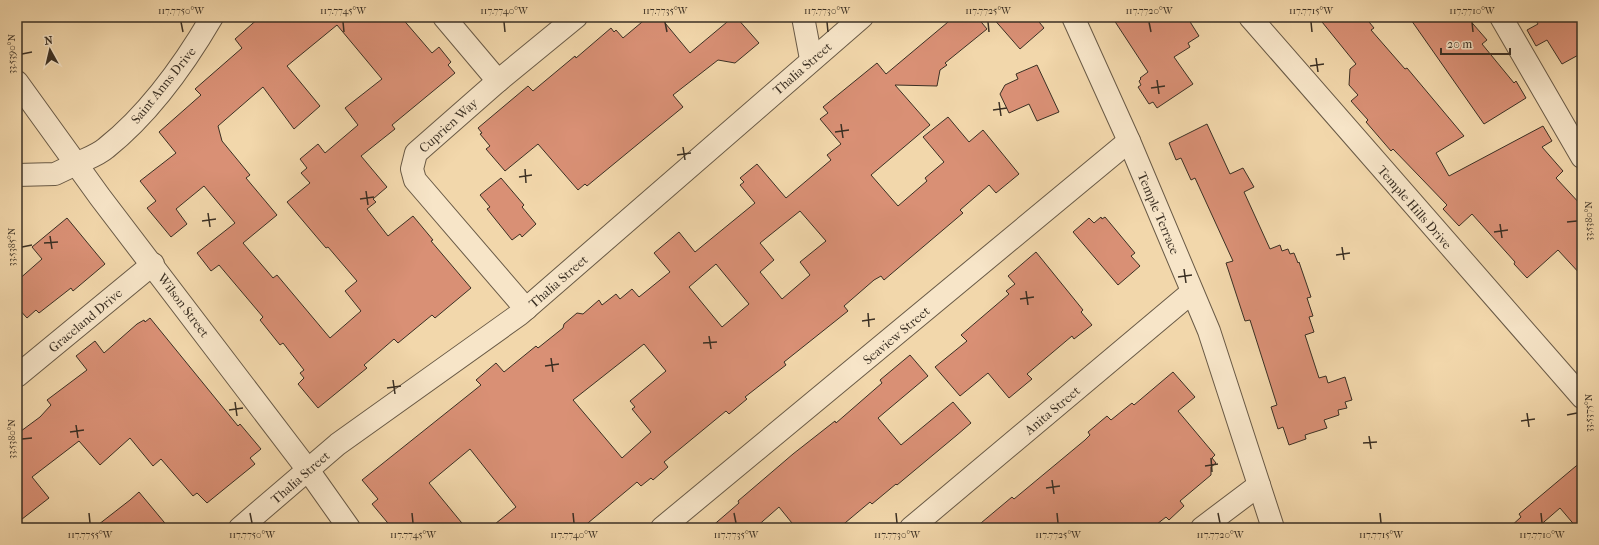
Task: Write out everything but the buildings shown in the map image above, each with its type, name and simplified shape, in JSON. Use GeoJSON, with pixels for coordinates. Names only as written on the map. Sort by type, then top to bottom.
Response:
{"type":"FeatureCollection","features":[{"type":"Feature","properties":{"kind":"street","name":"Saint Anns Drive"},"geometry":{"type":"LineString","coordinates":[[17,175],[55,174],[105,149],[141,115],[190,55],[212,17]]}},
{"type":"Feature","properties":{"kind":"street"},"geometry":{"type":"LineString","coordinates":[[444,17],[498,81]]}},
{"type":"Feature","properties":{"kind":"street","name":"Cuprien Way"},"geometry":{"type":"LineString","coordinates":[[526,309],[415,180],[412,169],[416,153],[498,81],[576,17]]}},
{"type":"Feature","properties":{"kind":"street"},"geometry":{"type":"LineString","coordinates":[[803,17],[811,59]]}},
{"type":"Feature","properties":{"kind":"street","name":"Thalia Street"},"geometry":{"type":"LineString","coordinates":[[240,528],[338,444],[526,309],[811,59],[862,17]]}},
{"type":"Feature","properties":{"kind":"street","name":"Temple Terrace"},"geometry":{"type":"LineString","coordinates":[[1073,17],[1129,141],[1209,331],[1273,528]]}},
{"type":"Feature","properties":{"kind":"street","name":"Temple Hills Drive"},"geometry":{"type":"LineString","coordinates":[[1250,17],[1582,397]]}},
{"type":"Feature","properties":{"kind":"street"},"geometry":{"type":"LineString","coordinates":[[1502,17],[1582,157]]}},
{"type":"Feature","properties":{"kind":"street","name":"Wilson Street"},"geometry":{"type":"LineString","coordinates":[[17,82],[76,164],[308,470],[349,528]]}},
{"type":"Feature","properties":{"kind":"street","name":"Seaview Street"},"geometry":{"type":"LineString","coordinates":[[662,528],[1129,141]]}},
{"type":"Feature","properties":{"kind":"street","name":"Graceland Drive"},"geometry":{"type":"LineString","coordinates":[[17,376],[152,264]]}},
{"type":"Feature","properties":{"kind":"street","name":"Anita Street"},"geometry":{"type":"LineString","coordinates":[[911,528],[1192,292]]}},
{"type":"Feature","properties":{"kind":"street"},"geometry":{"type":"LineString","coordinates":[[1202,528],[1259,485]]}}]}
